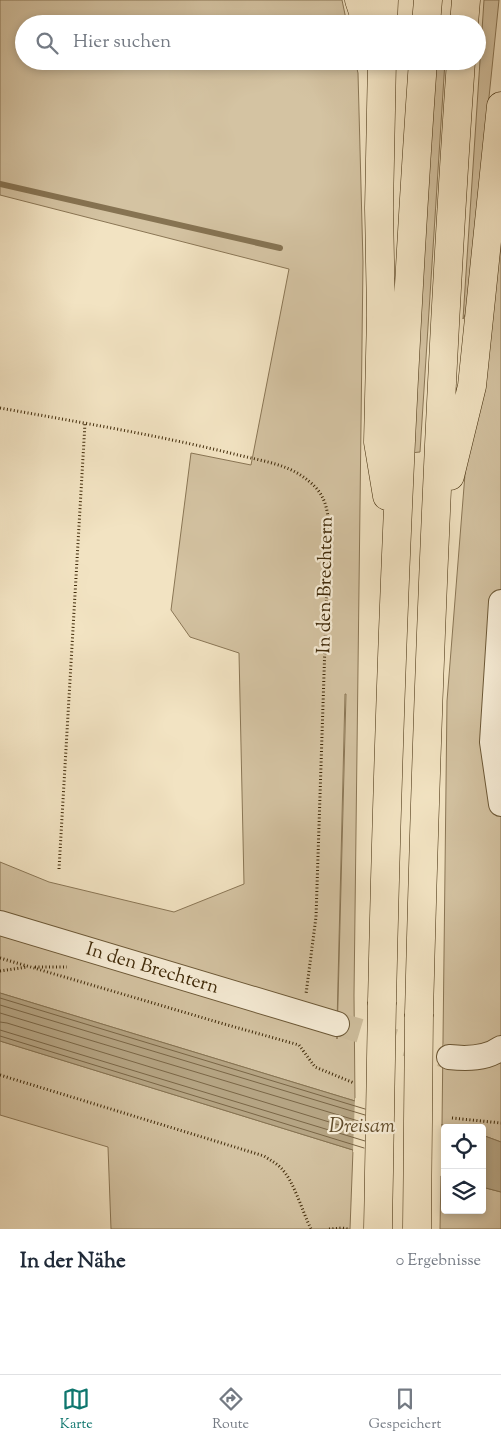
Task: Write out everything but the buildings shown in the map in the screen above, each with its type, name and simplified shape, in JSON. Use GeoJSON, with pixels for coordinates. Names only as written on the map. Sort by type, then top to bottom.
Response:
{"type":"FeatureCollection","features":[{"type":"Feature","properties":{"kind":"highway"},"geometry":{"type":"LineString","coordinates":[[359,0],[364,15]]}},
{"type":"Feature","properties":{"kind":"highway"},"geometry":{"type":"LineString","coordinates":[[383,15],[384,0]]}},
{"type":"Feature","properties":{"kind":"highway"},"geometry":{"type":"LineString","coordinates":[[427,15],[428,0]]}},
{"type":"Feature","properties":{"kind":"highway"},"geometry":{"type":"LineString","coordinates":[[465,15],[466,0]]}},
{"type":"Feature","properties":{"kind":"highway"},"geometry":{"type":"LineString","coordinates":[[381,70],[379,208],[381,314],[378,442],[396,542]]}},
{"type":"Feature","properties":{"kind":"highway"},"geometry":{"type":"LineString","coordinates":[[378,1229],[382,1002],[396,542],[412,210],[422,70]]}},
{"type":"Feature","properties":{"kind":"highway"},"geometry":{"type":"LineString","coordinates":[[417,1229],[419,1014],[434,538],[460,70]]}},
{"type":"Feature","properties":{"kind":"highway"},"geometry":{"type":"LineString","coordinates":[[434,538],[472,386],[500,131],[501,106]]}},
{"type":"Feature","properties":{"kind":"street"},"geometry":{"type":"LineString","coordinates":[[501,602],[492,742],[501,804]]}},
{"type":"Feature","properties":{"kind":"street","name":"In den Brechtern"},"geometry":{"type":"LineString","coordinates":[[0,923],[337,1024]]}},
{"type":"Feature","properties":{"kind":"street"},"geometry":{"type":"LineString","coordinates":[[449,1057],[465,1059],[480,1057],[498,1051]]}},
{"type":"Feature","properties":{"kind":"path","name":"In den Brechtern"},"geometry":{"type":"LineString","coordinates":[[0,408],[214,449],[282,466],[301,475],[316,488],[326,503],[329,523],[316,917],[303,1014]]}},
{"type":"Feature","properties":{"kind":"path"},"geometry":{"type":"LineString","coordinates":[[59,869],[84,424]]}},
{"type":"Feature","properties":{"kind":"path"},"geometry":{"type":"LineString","coordinates":[[0,958],[299,1044],[315,1066],[354,1083]]}},
{"type":"Feature","properties":{"kind":"path"},"geometry":{"type":"LineString","coordinates":[[0,971],[30,967]]}},
{"type":"Feature","properties":{"kind":"path"},"geometry":{"type":"LineString","coordinates":[[0,1075],[264,1156],[281,1168],[291,1182],[302,1213],[311,1229]]}},
{"type":"Feature","properties":{"kind":"path"},"geometry":{"type":"LineString","coordinates":[[452,1118],[501,1123]]}},
{"type":"Feature","properties":{"kind":"path"},"geometry":{"type":"LineString","coordinates":[[329,1229],[348,1229]]}},
{"type":"Feature","properties":{"kind":"shaded area"},"geometry":{"type":"Polygon","coordinates":[[[0,0],[342,0],[345,15],[15,15],[15,70],[357,70],[363,262],[354,995],[355,1101],[0,993],[0,862],[49,882],[174,912],[244,884],[239,653],[190,637],[171,610],[191,453],[251,465],[289,269],[0,195],[0,0]],[[345,694],[337,1039],[346,694],[345,694]]]}},
{"type":"Feature","properties":{"kind":"shaded area"},"geometry":{"type":"Polygon","coordinates":[[[484,0],[499,0],[467,311],[463,319],[479,70],[486,70],[486,15],[483,15],[484,0]]]}},
{"type":"Feature","properties":{"kind":"shaded area"},"geometry":{"type":"Polygon","coordinates":[[[431,70],[444,70],[420,452],[410,453],[431,70]]]}},
{"type":"Feature","properties":{"kind":"shaded area"},"geometry":{"type":"Polygon","coordinates":[[[501,246],[501,1142],[486,1136],[486,1124],[442,1124],[447,701],[465,474],[484,339],[501,246]]]}},
{"type":"Feature","properties":{"kind":"shaded area"},"geometry":{"type":"Polygon","coordinates":[[[0,1041],[353,1150],[350,1229],[111,1229],[108,1147],[0,1115],[0,1041]]]}},
{"type":"Feature","properties":{"kind":"shaded area"},"geometry":{"type":"Polygon","coordinates":[[[441,1173],[441,1214],[486,1214],[486,1188],[501,1192],[501,1229],[440,1229],[441,1173]]]}},
{"type":"Feature","properties":{"kind":"water","name":"Dreisam"},"geometry":{"type":"Polygon","coordinates":[[[0,993],[355,1101],[441,1125],[441,1174],[353,1150],[0,1041],[0,993]]]}},
{"type":"Feature","properties":{"kind":"water"},"geometry":{"type":"Polygon","coordinates":[[[486,1136],[501,1142],[501,1192],[486,1188],[486,1136]]]}},
{"type":"Feature","properties":{"kind":"pier"},"geometry":{"type":"Polygon","coordinates":[[[355,1098],[441,1122],[441,1176],[353,1152],[355,1098]]]}},
{"type":"Feature","properties":{"kind":"waterway"},"geometry":{"type":"LineString","coordinates":[[0,184],[280,248]]}},
{"type":"Feature","properties":{"kind":"tunnel"},"geometry":{"type":"LineString","coordinates":[[337,1024],[449,1057]]}}]}
